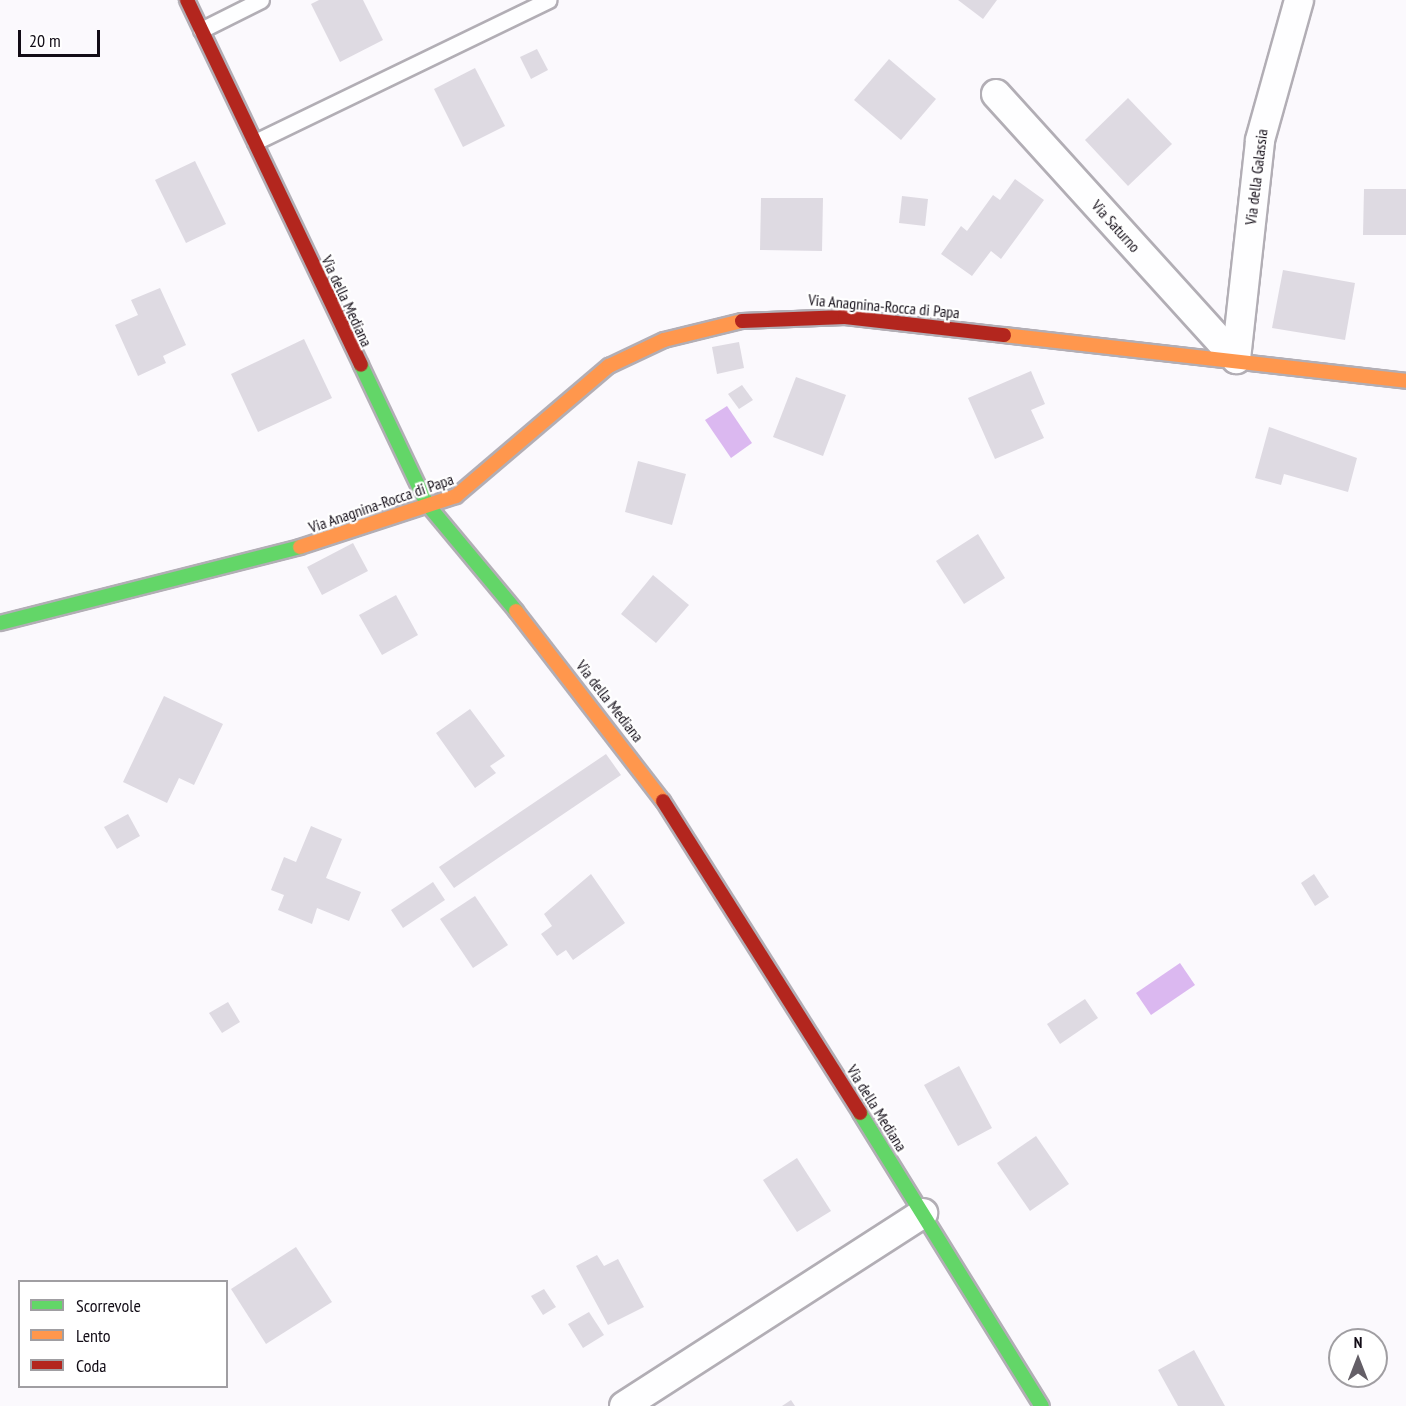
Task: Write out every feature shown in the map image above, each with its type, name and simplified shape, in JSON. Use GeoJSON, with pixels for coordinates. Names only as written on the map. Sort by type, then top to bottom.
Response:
{"type":"FeatureCollection","features":[{"type":"Feature","properties":{"kind":"street","name":"Via della Mediana"},"geometry":{"type":"LineString","coordinates":[[187,0],[427,504],[663,799],[1042,1406]]}},
{"type":"Feature","properties":{"kind":"street","name":"Via della Galassia"},"geometry":{"type":"LineString","coordinates":[[1236,359],[1260,140],[1299,0]]}},
{"type":"Feature","properties":{"kind":"street","name":"Via Saturno"},"geometry":{"type":"LineString","coordinates":[[996,94],[1236,359]]}},
{"type":"Feature","properties":{"kind":"street","name":"Via Anagnina-Rocca di Papa"},"geometry":{"type":"LineString","coordinates":[[0,623],[309,545],[473,487],[561,402],[609,366],[664,340],[729,323],[785,316],[845,317],[1236,359],[1406,381]]}},
{"type":"Feature","properties":{"kind":"street"},"geometry":{"type":"LineString","coordinates":[[624,1406],[923,1213]]}},
{"type":"Feature","properties":{"kind":"lane"},"geometry":{"type":"LineString","coordinates":[[201,30],[261,0]]}},
{"type":"Feature","properties":{"kind":"lane"},"geometry":{"type":"LineString","coordinates":[[255,142],[549,0]]}},
{"type":"Feature","properties":{"kind":"shaded area"},"geometry":{"type":"Polygon","coordinates":[[[727,406],[752,443],[731,458],[705,420],[727,406]]]}},
{"type":"Feature","properties":{"kind":"shaded area"},"geometry":{"type":"Polygon","coordinates":[[[1180,963],[1195,985],[1151,1015],[1136,993],[1180,963]]]}},
{"type":"Feature","properties":{"kind":"building"},"geometry":{"type":"Polygon","coordinates":[[[319,0],[363,0],[383,40],[340,62],[311,4],[319,0]]]}},
{"type":"Feature","properties":{"kind":"building"},"geometry":{"type":"Polygon","coordinates":[[[958,0],[997,0],[983,19],[958,0]]]}},
{"type":"Feature","properties":{"kind":"building"},"geometry":{"type":"Polygon","coordinates":[[[537,49],[548,70],[531,79],[520,57],[537,49]]]}},
{"type":"Feature","properties":{"kind":"building"},"geometry":{"type":"Polygon","coordinates":[[[889,59],[936,99],[901,140],[854,100],[889,59]]]}},
{"type":"Feature","properties":{"kind":"building"},"geometry":{"type":"Polygon","coordinates":[[[475,68],[505,126],[463,147],[434,89],[475,68]]]}},
{"type":"Feature","properties":{"kind":"building"},"geometry":{"type":"Polygon","coordinates":[[[1128,98],[1172,144],[1128,186],[1085,140],[1128,98]]]}},
{"type":"Feature","properties":{"kind":"building"},"geometry":{"type":"Polygon","coordinates":[[[195,161],[226,224],[186,243],[155,180],[195,161]]]}},
{"type":"Feature","properties":{"kind":"building"},"geometry":{"type":"Polygon","coordinates":[[[1015,179],[1044,200],[1001,259],[991,251],[972,276],[941,254],[961,226],[967,231],[993,195],[1000,200],[1015,179]]]}},
{"type":"Feature","properties":{"kind":"building"},"geometry":{"type":"Polygon","coordinates":[[[1364,189],[1406,189],[1406,235],[1363,235],[1364,189]]]}},
{"type":"Feature","properties":{"kind":"building"},"geometry":{"type":"Polygon","coordinates":[[[902,196],[928,199],[925,226],[899,223],[902,196]]]}},
{"type":"Feature","properties":{"kind":"building"},"geometry":{"type":"Polygon","coordinates":[[[761,198],[823,198],[822,251],[760,250],[761,198]]]}},
{"type":"Feature","properties":{"kind":"building"},"geometry":{"type":"Polygon","coordinates":[[[1283,270],[1355,283],[1345,340],[1272,328],[1283,270]]]}},
{"type":"Feature","properties":{"kind":"building"},"geometry":{"type":"Polygon","coordinates":[[[160,288],[186,345],[163,356],[166,363],[138,376],[115,325],[138,315],[131,300],[160,288]]]}},
{"type":"Feature","properties":{"kind":"building"},"geometry":{"type":"Polygon","coordinates":[[[304,339],[332,398],[258,432],[231,374],[304,339]]]}},
{"type":"Feature","properties":{"kind":"building"},"geometry":{"type":"Polygon","coordinates":[[[739,342],[744,368],[717,374],[712,347],[739,342]]]}},
{"type":"Feature","properties":{"kind":"building"},"geometry":{"type":"Polygon","coordinates":[[[1031,371],[1045,404],[1031,410],[1044,438],[995,459],[968,398],[1031,371]]]}},
{"type":"Feature","properties":{"kind":"building"},"geometry":{"type":"Polygon","coordinates":[[[796,377],[846,395],[823,456],[773,437],[796,377]]]}},
{"type":"Feature","properties":{"kind":"building"},"geometry":{"type":"Polygon","coordinates":[[[742,385],[753,400],[739,409],[728,394],[742,385]]]}},
{"type":"Feature","properties":{"kind":"building"},"geometry":{"type":"Polygon","coordinates":[[[1269,427],[1357,458],[1348,492],[1284,474],[1281,485],[1255,478],[1269,427]]]}},
{"type":"Feature","properties":{"kind":"building"},"geometry":{"type":"Polygon","coordinates":[[[638,461],[686,474],[672,525],[625,512],[638,461]]]}},
{"type":"Feature","properties":{"kind":"building"},"geometry":{"type":"Polygon","coordinates":[[[978,534],[1005,578],[964,604],[936,561],[978,534]]]}},
{"type":"Feature","properties":{"kind":"building"},"geometry":{"type":"Polygon","coordinates":[[[353,543],[368,571],[322,595],[307,567],[353,543]]]}},
{"type":"Feature","properties":{"kind":"building"},"geometry":{"type":"Polygon","coordinates":[[[653,575],[689,605],[656,643],[621,614],[653,575]]]}},
{"type":"Feature","properties":{"kind":"building"},"geometry":{"type":"Polygon","coordinates":[[[396,595],[418,635],[382,655],[359,615],[396,595]]]}},
{"type":"Feature","properties":{"kind":"building"},"geometry":{"type":"Polygon","coordinates":[[[164,696],[223,724],[194,785],[179,778],[167,803],[123,782],[164,696]]]}},
{"type":"Feature","properties":{"kind":"building"},"geometry":{"type":"Polygon","coordinates":[[[470,709],[505,756],[490,766],[496,773],[475,788],[436,733],[470,709]]]}},
{"type":"Feature","properties":{"kind":"building"},"geometry":{"type":"Polygon","coordinates":[[[606,754],[621,775],[454,888],[439,867],[606,754]]]}},
{"type":"Feature","properties":{"kind":"building"},"geometry":{"type":"Polygon","coordinates":[[[128,814],[140,836],[117,849],[104,827],[128,814]]]}},
{"type":"Feature","properties":{"kind":"building"},"geometry":{"type":"Polygon","coordinates":[[[311,826],[342,839],[326,878],[361,892],[349,921],[317,908],[312,924],[278,910],[284,895],[271,890],[284,857],[296,862],[311,826]]]}},
{"type":"Feature","properties":{"kind":"building"},"geometry":{"type":"Polygon","coordinates":[[[591,874],[625,923],[573,960],[566,950],[557,956],[541,934],[552,926],[544,914],[591,874]]]}},
{"type":"Feature","properties":{"kind":"building"},"geometry":{"type":"Polygon","coordinates":[[[1314,874],[1329,897],[1315,906],[1301,883],[1314,874]]]}},
{"type":"Feature","properties":{"kind":"building"},"geometry":{"type":"Polygon","coordinates":[[[433,882],[445,900],[403,928],[391,910],[433,882]]]}},
{"type":"Feature","properties":{"kind":"building"},"geometry":{"type":"Polygon","coordinates":[[[475,896],[508,945],[473,968],[440,919],[475,896]]]}},
{"type":"Feature","properties":{"kind":"building"},"geometry":{"type":"Polygon","coordinates":[[[1085,999],[1098,1018],[1060,1044],[1047,1024],[1085,999]]]}},
{"type":"Feature","properties":{"kind":"building"},"geometry":{"type":"Polygon","coordinates":[[[228,1002],[240,1022],[222,1033],[209,1013],[228,1002]]]}},
{"type":"Feature","properties":{"kind":"building"},"geometry":{"type":"Polygon","coordinates":[[[959,1066],[992,1128],[958,1146],[924,1085],[959,1066]]]}},
{"type":"Feature","properties":{"kind":"building"},"geometry":{"type":"Polygon","coordinates":[[[1036,1136],[1069,1184],[1030,1211],[997,1163],[1036,1136]]]}},
{"type":"Feature","properties":{"kind":"building"},"geometry":{"type":"Polygon","coordinates":[[[797,1158],[831,1211],[797,1232],[763,1180],[797,1158]]]}},
{"type":"Feature","properties":{"kind":"building"},"geometry":{"type":"Polygon","coordinates":[[[296,1247],[332,1302],[266,1344],[231,1289],[296,1247]]]}},
{"type":"Feature","properties":{"kind":"building"},"geometry":{"type":"Polygon","coordinates":[[[597,1255],[604,1266],[618,1259],[644,1307],[608,1325],[576,1266],[597,1255]]]}},
{"type":"Feature","properties":{"kind":"building"},"geometry":{"type":"Polygon","coordinates":[[[544,1289],[556,1307],[543,1315],[531,1296],[544,1289]]]}},
{"type":"Feature","properties":{"kind":"building"},"geometry":{"type":"Polygon","coordinates":[[[589,1312],[604,1335],[583,1348],[568,1324],[589,1312]]]}},
{"type":"Feature","properties":{"kind":"building"},"geometry":{"type":"Polygon","coordinates":[[[1194,1350],[1225,1406],[1178,1406],[1158,1370],[1194,1350]]]}},
{"type":"Feature","properties":{"kind":"building"},"geometry":{"type":"Polygon","coordinates":[[[791,1400],[795,1406],[782,1406],[791,1400]]]}},
{"type":"Feature","properties":{"kind":"traffic: fast"},"geometry":{"type":"LineString","coordinates":[[361,365],[427,504],[516,611]]}},
{"type":"Feature","properties":{"kind":"traffic: fast"},"geometry":{"type":"LineString","coordinates":[[0,623],[300,547]]}},
{"type":"Feature","properties":{"kind":"traffic: fast"},"geometry":{"type":"LineString","coordinates":[[860,1113],[1042,1406]]}},
{"type":"Feature","properties":{"kind":"traffic: slow"},"geometry":{"type":"LineString","coordinates":[[300,547],[456,496],[609,366],[664,340],[742,321]]}},
{"type":"Feature","properties":{"kind":"traffic: slow"},"geometry":{"type":"LineString","coordinates":[[1004,335],[1406,381]]}},
{"type":"Feature","properties":{"kind":"traffic: slow"},"geometry":{"type":"LineString","coordinates":[[516,611],[663,801]]}},
{"type":"Feature","properties":{"kind":"traffic: jam"},"geometry":{"type":"LineString","coordinates":[[187,0],[361,365]]}},
{"type":"Feature","properties":{"kind":"traffic: jam"},"geometry":{"type":"LineString","coordinates":[[742,321],[845,317],[1004,335]]}},
{"type":"Feature","properties":{"kind":"traffic: jam"},"geometry":{"type":"LineString","coordinates":[[663,801],[860,1113]]}}]}
